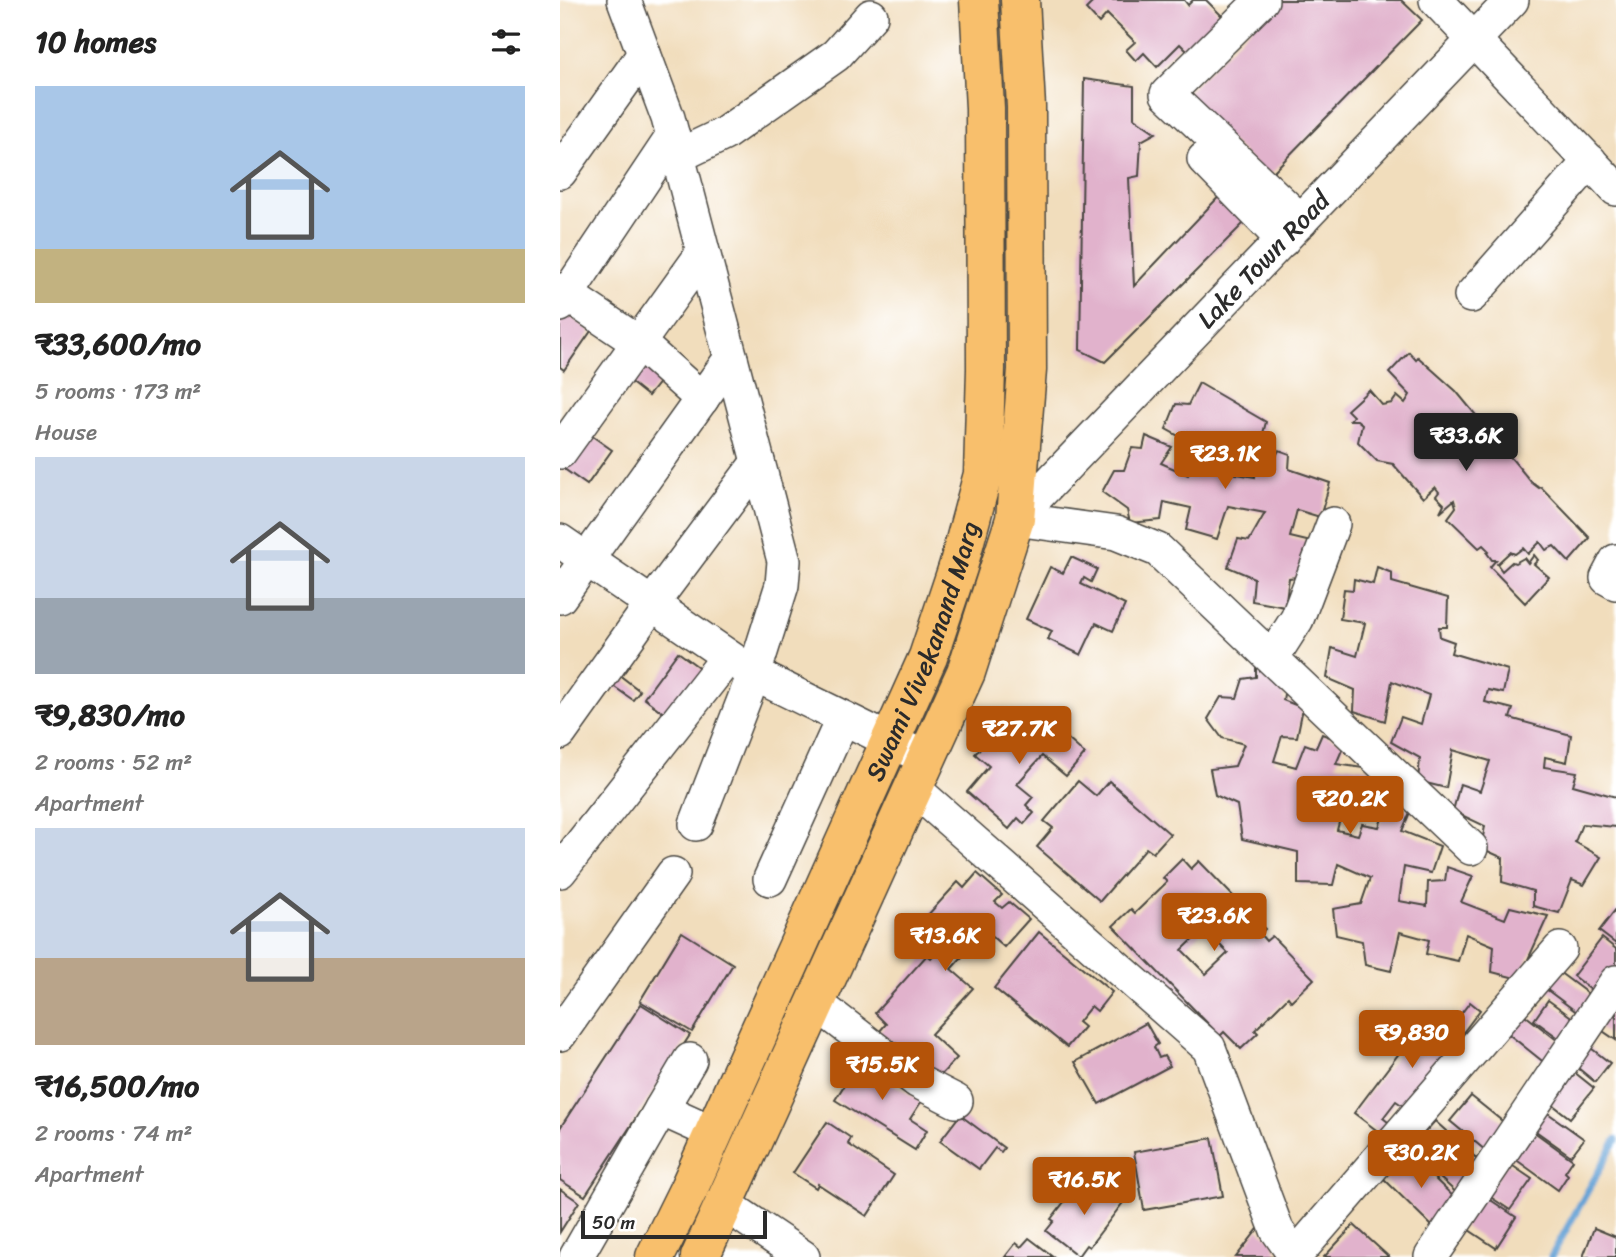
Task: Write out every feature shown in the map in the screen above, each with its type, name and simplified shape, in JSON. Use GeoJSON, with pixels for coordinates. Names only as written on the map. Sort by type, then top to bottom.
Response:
{"type":"FeatureCollection","features":[{"type":"Feature","properties":{"kind":"main road","name":"Swami Vivekanand Marg"},"geometry":{"type":"LineString","coordinates":[[655,1257],[714,1133],[928,657],[958,567],[983,474],[986,369],[986,122],[979,0]]}},
{"type":"Feature","properties":{"kind":"main road","name":"Swami Vivekanand Marg"},"geometry":{"type":"LineString","coordinates":[[700,1257],[726,1205],[965,672],[1016,519],[1027,370],[1026,107],[1020,0]]}},
{"type":"Feature","properties":{"kind":"street"},"geometry":{"type":"LineString","coordinates":[[1262,0],[1167,94],[1292,231]]}},
{"type":"Feature","properties":{"kind":"street"},"geometry":{"type":"LineString","coordinates":[[1436,0],[1616,190]]}},
{"type":"Feature","properties":{"kind":"street","name":"Lake Town Road"},"geometry":{"type":"LineString","coordinates":[[1016,519],[1512,0]]}},
{"type":"Feature","properties":{"kind":"street"},"geometry":{"type":"LineString","coordinates":[[626,1],[675,146],[784,561],[784,575],[741,666],[696,824]]}},
{"type":"Feature","properties":{"kind":"street"},"geometry":{"type":"LineString","coordinates":[[702,399],[639,343],[562,297],[675,146],[724,134],[836,55],[871,16]]}},
{"type":"Feature","properties":{"kind":"street"},"geometry":{"type":"LineString","coordinates":[[560,172],[644,54]]}},
{"type":"Feature","properties":{"kind":"street"},"geometry":{"type":"LineString","coordinates":[[1160,114],[1292,231]]}},
{"type":"Feature","properties":{"kind":"street"},"geometry":{"type":"LineString","coordinates":[[1471,296],[1590,161]]}},
{"type":"Feature","properties":{"kind":"street"},"geometry":{"type":"LineString","coordinates":[[560,452],[703,253]]}},
{"type":"Feature","properties":{"kind":"street"},"geometry":{"type":"LineString","coordinates":[[560,597],[730,358]]}},
{"type":"Feature","properties":{"kind":"street"},"geometry":{"type":"LineString","coordinates":[[560,733],[758,462]]}},
{"type":"Feature","properties":{"kind":"street"},"geometry":{"type":"LineString","coordinates":[[1016,519],[1116,533],[1158,550],[1471,848]]}},
{"type":"Feature","properties":{"kind":"street"},"geometry":{"type":"LineString","coordinates":[[1272,657],[1297,619],[1333,524]]}},
{"type":"Feature","properties":{"kind":"street"},"geometry":{"type":"LineString","coordinates":[[560,541],[741,666],[890,741],[920,773],[1209,1048],[1277,1230],[1296,1257],[1560,949]]}},
{"type":"Feature","properties":{"kind":"street"},"geometry":{"type":"LineString","coordinates":[[1616,561],[1607,578],[1616,583]]}},
{"type":"Feature","properties":{"kind":"street"},"geometry":{"type":"LineString","coordinates":[[560,871],[741,666]]}},
{"type":"Feature","properties":{"kind":"street"},"geometry":{"type":"LineString","coordinates":[[770,879],[843,718]]}},
{"type":"Feature","properties":{"kind":"street"},"geometry":{"type":"LineString","coordinates":[[560,1034],[673,874]]}},
{"type":"Feature","properties":{"kind":"street"},"geometry":{"type":"LineString","coordinates":[[1431,1257],[1616,982]]}},
{"type":"Feature","properties":{"kind":"street"},"geometry":{"type":"LineString","coordinates":[[817,1003],[916,1081],[956,1101]]}},
{"type":"Feature","properties":{"kind":"street"},"geometry":{"type":"LineString","coordinates":[[576,1257],[690,1060]]}},
{"type":"Feature","properties":{"kind":"street"},"geometry":{"type":"LineString","coordinates":[[661,1109],[714,1133]]}},
{"type":"Feature","properties":{"kind":"street"},"geometry":{"type":"LineString","coordinates":[[726,1205],[803,1257]]}},
{"type":"Feature","properties":{"kind":"building"},"geometry":{"type":"Polygon","coordinates":[[[1090,0],[1184,0],[1188,5],[1193,0],[1206,0],[1227,21],[1192,56],[1180,44],[1157,67],[1144,53],[1136,61],[1126,50],[1135,42],[1107,14],[1099,23],[1086,9],[1092,3],[1090,0]]]}},
{"type":"Feature","properties":{"kind":"building"},"geometry":{"type":"Polygon","coordinates":[[[1278,0],[1401,0],[1422,20],[1268,177],[1184,96],[1278,0]]]}},
{"type":"Feature","properties":{"kind":"building"},"geometry":{"type":"Polygon","coordinates":[[[1084,79],[1134,86],[1134,118],[1156,133],[1141,141],[1139,176],[1129,178],[1134,286],[1228,187],[1253,214],[1105,362],[1080,350],[1084,79]]]}},
{"type":"Feature","properties":{"kind":"building"},"geometry":{"type":"Polygon","coordinates":[[[564,312],[591,331],[564,370],[560,367],[560,318],[564,312]]]}},
{"type":"Feature","properties":{"kind":"building"},"geometry":{"type":"Polygon","coordinates":[[[1409,352],[1456,391],[1531,482],[1541,487],[1590,538],[1569,562],[1554,546],[1546,550],[1540,542],[1528,554],[1523,548],[1515,554],[1510,552],[1497,564],[1502,571],[1512,562],[1524,558],[1528,563],[1534,555],[1538,560],[1534,564],[1549,577],[1525,603],[1490,567],[1496,560],[1492,560],[1487,553],[1489,551],[1483,545],[1479,548],[1448,518],[1456,507],[1454,500],[1440,512],[1444,504],[1436,496],[1439,492],[1435,487],[1423,498],[1393,464],[1377,461],[1358,442],[1362,424],[1357,420],[1350,420],[1353,416],[1347,410],[1369,390],[1382,405],[1392,403],[1397,396],[1405,403],[1410,395],[1389,373],[1409,352]]]}},
{"type":"Feature","properties":{"kind":"building"},"geometry":{"type":"Polygon","coordinates":[[[638,357],[664,376],[648,396],[623,376],[638,357]]]}},
{"type":"Feature","properties":{"kind":"building"},"geometry":{"type":"Polygon","coordinates":[[[1199,383],[1266,422],[1260,445],[1231,436],[1225,472],[1255,477],[1258,454],[1275,458],[1279,450],[1290,454],[1289,469],[1330,483],[1320,517],[1297,510],[1290,537],[1311,542],[1305,576],[1289,578],[1285,607],[1252,601],[1254,578],[1228,567],[1238,539],[1249,541],[1265,513],[1228,506],[1217,539],[1186,530],[1191,508],[1164,502],[1161,520],[1130,523],[1127,510],[1102,492],[1114,470],[1124,470],[1132,448],[1143,449],[1146,436],[1172,447],[1161,463],[1188,475],[1200,448],[1166,429],[1176,404],[1188,405],[1199,383]]]}},
{"type":"Feature","properties":{"kind":"building"},"geometry":{"type":"Polygon","coordinates":[[[585,431],[612,450],[587,485],[560,466],[585,431]]]}},
{"type":"Feature","properties":{"kind":"building"},"geometry":{"type":"Polygon","coordinates":[[[1071,557],[1097,569],[1091,582],[1084,578],[1081,584],[1125,605],[1113,631],[1096,623],[1081,655],[1048,639],[1052,631],[1026,619],[1050,567],[1063,573],[1071,557]]]}},
{"type":"Feature","properties":{"kind":"building"},"geometry":{"type":"Polygon","coordinates":[[[1377,567],[1392,573],[1392,582],[1448,598],[1447,627],[1439,627],[1440,637],[1454,642],[1451,653],[1508,670],[1503,693],[1488,690],[1485,702],[1513,709],[1510,718],[1571,735],[1567,762],[1545,757],[1544,767],[1577,772],[1573,785],[1616,797],[1616,827],[1582,824],[1575,842],[1601,857],[1584,885],[1572,880],[1559,913],[1533,906],[1533,891],[1502,882],[1503,858],[1481,848],[1485,826],[1453,811],[1460,784],[1480,791],[1490,761],[1453,750],[1446,788],[1418,781],[1420,758],[1391,742],[1401,717],[1421,724],[1429,695],[1392,681],[1385,721],[1354,711],[1355,690],[1327,678],[1332,648],[1357,656],[1365,623],[1340,619],[1344,589],[1353,590],[1354,579],[1373,584],[1377,567]]]}},
{"type":"Feature","properties":{"kind":"building"},"geometry":{"type":"Polygon","coordinates":[[[678,652],[705,672],[670,718],[644,698],[678,652]]]}},
{"type":"Feature","properties":{"kind":"building"},"geometry":{"type":"Polygon","coordinates":[[[1256,664],[1287,676],[1283,700],[1303,708],[1297,737],[1282,736],[1274,761],[1296,767],[1305,744],[1316,748],[1322,734],[1345,743],[1336,764],[1383,771],[1373,810],[1344,804],[1337,830],[1358,835],[1362,824],[1379,827],[1387,804],[1411,810],[1402,831],[1440,846],[1431,873],[1404,867],[1399,901],[1427,906],[1428,882],[1445,881],[1447,867],[1473,876],[1461,902],[1505,919],[1510,907],[1548,916],[1519,979],[1492,972],[1494,946],[1466,934],[1458,961],[1426,954],[1429,940],[1400,932],[1391,971],[1365,965],[1362,941],[1336,935],[1333,909],[1361,904],[1370,878],[1338,864],[1333,885],[1298,884],[1298,852],[1242,839],[1237,805],[1215,795],[1210,769],[1235,766],[1244,744],[1222,738],[1208,719],[1221,697],[1237,698],[1243,679],[1256,677],[1256,664]]]}},
{"type":"Feature","properties":{"kind":"building"},"geometry":{"type":"Polygon","coordinates":[[[614,671],[640,691],[633,700],[606,681],[614,671]]]}},
{"type":"Feature","properties":{"kind":"building"},"geometry":{"type":"Polygon","coordinates":[[[1010,714],[1029,730],[1041,715],[1085,754],[1066,776],[1042,756],[1017,784],[1033,797],[1026,805],[1034,813],[1024,824],[1018,818],[1009,829],[967,792],[989,766],[975,754],[1010,714]]]}},
{"type":"Feature","properties":{"kind":"building"},"geometry":{"type":"Polygon","coordinates":[[[1078,781],[1096,796],[1109,781],[1170,834],[1153,853],[1146,848],[1100,901],[1037,847],[1053,828],[1044,821],[1078,781]]]}},
{"type":"Feature","properties":{"kind":"building"},"geometry":{"type":"Polygon","coordinates":[[[1182,859],[1191,869],[1199,861],[1265,929],[1260,934],[1266,941],[1272,936],[1314,979],[1291,1001],[1288,997],[1255,1030],[1258,1033],[1241,1049],[1224,1032],[1220,1036],[1113,926],[1131,909],[1135,913],[1167,882],[1163,878],[1182,859]],[[1204,929],[1182,950],[1206,974],[1228,953],[1204,929]]]}},
{"type":"Feature","properties":{"kind":"building"},"geometry":{"type":"Polygon","coordinates":[[[977,873],[1002,895],[995,902],[1002,908],[1009,902],[1029,919],[1004,947],[986,931],[951,969],[973,988],[931,1034],[957,1058],[934,1082],[879,1032],[886,1024],[875,1013],[927,955],[931,958],[949,937],[926,917],[958,882],[964,888],[977,873]]]}},
{"type":"Feature","properties":{"kind":"building"},"geometry":{"type":"Polygon","coordinates":[[[1616,909],[1616,944],[1599,931],[1616,909]]]}},
{"type":"Feature","properties":{"kind":"building"},"geometry":{"type":"Polygon","coordinates":[[[682,932],[733,964],[692,1032],[640,1001],[682,932]]]}},
{"type":"Feature","properties":{"kind":"building"},"geometry":{"type":"Polygon","coordinates":[[[1039,932],[1112,992],[1097,1011],[1091,1006],[1078,1022],[1084,1027],[1067,1047],[994,988],[1039,932]]]}},
{"type":"Feature","properties":{"kind":"building"},"geometry":{"type":"Polygon","coordinates":[[[1602,938],[1616,949],[1616,976],[1600,997],[1573,976],[1602,938]]]}},
{"type":"Feature","properties":{"kind":"building"},"geometry":{"type":"Polygon","coordinates":[[[1559,972],[1599,1002],[1586,1019],[1546,989],[1559,972]]]}},
{"type":"Feature","properties":{"kind":"building"},"geometry":{"type":"Polygon","coordinates":[[[1548,1000],[1581,1024],[1567,1044],[1534,1020],[1548,1000]]]}},
{"type":"Feature","properties":{"kind":"building"},"geometry":{"type":"Polygon","coordinates":[[[1470,1002],[1480,1010],[1406,1108],[1396,1101],[1383,1118],[1393,1126],[1384,1136],[1354,1113],[1425,1019],[1445,1035],[1470,1002]]]}},
{"type":"Feature","properties":{"kind":"building"},"geometry":{"type":"Polygon","coordinates":[[[641,1004],[690,1035],[585,1196],[560,1180],[560,1128],[641,1004]]]}},
{"type":"Feature","properties":{"kind":"building"},"geometry":{"type":"Polygon","coordinates":[[[1616,1006],[1616,1040],[1597,1027],[1616,1006]]]}},
{"type":"Feature","properties":{"kind":"building"},"geometry":{"type":"Polygon","coordinates":[[[1521,1012],[1567,1048],[1551,1068],[1506,1032],[1521,1012]]]}},
{"type":"Feature","properties":{"kind":"building"},"geometry":{"type":"Polygon","coordinates":[[[1146,1023],[1158,1044],[1154,1047],[1159,1058],[1164,1056],[1170,1066],[1099,1104],[1075,1062],[1146,1023]]]}},
{"type":"Feature","properties":{"kind":"building"},"geometry":{"type":"Polygon","coordinates":[[[1587,1045],[1610,1063],[1595,1082],[1572,1063],[1587,1045]]]}},
{"type":"Feature","properties":{"kind":"building"},"geometry":{"type":"Polygon","coordinates":[[[863,1055],[896,1076],[892,1083],[921,1102],[910,1119],[927,1130],[915,1150],[835,1100],[863,1055]]]}},
{"type":"Feature","properties":{"kind":"building"},"geometry":{"type":"Polygon","coordinates":[[[1569,1068],[1594,1088],[1570,1118],[1544,1098],[1569,1068]]]}},
{"type":"Feature","properties":{"kind":"building"},"geometry":{"type":"Polygon","coordinates":[[[1471,1096],[1512,1129],[1491,1155],[1450,1121],[1471,1096]]]}},
{"type":"Feature","properties":{"kind":"building"},"geometry":{"type":"Polygon","coordinates":[[[1538,1106],[1584,1139],[1571,1156],[1526,1124],[1538,1106]]]}},
{"type":"Feature","properties":{"kind":"building"},"geometry":{"type":"Polygon","coordinates":[[[960,1115],[1004,1148],[1001,1152],[995,1148],[979,1169],[940,1141],[960,1115]]]}},
{"type":"Feature","properties":{"kind":"building"},"geometry":{"type":"Polygon","coordinates":[[[1435,1121],[1485,1166],[1459,1195],[1409,1150],[1435,1121]]]}},
{"type":"Feature","properties":{"kind":"building"},"geometry":{"type":"Polygon","coordinates":[[[827,1122],[851,1138],[848,1144],[894,1175],[867,1216],[818,1184],[816,1188],[793,1173],[827,1122]]]}},
{"type":"Feature","properties":{"kind":"building"},"geometry":{"type":"Polygon","coordinates":[[[1530,1129],[1573,1160],[1565,1172],[1568,1175],[1558,1190],[1511,1156],[1530,1129]]]}},
{"type":"Feature","properties":{"kind":"building"},"geometry":{"type":"Polygon","coordinates":[[[1212,1138],[1223,1196],[1144,1210],[1134,1152],[1212,1138]]]}},
{"type":"Feature","properties":{"kind":"building"},"geometry":{"type":"Polygon","coordinates":[[[1408,1153],[1458,1201],[1433,1227],[1383,1178],[1408,1153]]]}},
{"type":"Feature","properties":{"kind":"building"},"geometry":{"type":"Polygon","coordinates":[[[1507,1162],[1532,1179],[1510,1210],[1486,1194],[1507,1162]]]}},
{"type":"Feature","properties":{"kind":"building"},"geometry":{"type":"Polygon","coordinates":[[[1081,1180],[1100,1194],[1106,1186],[1125,1200],[1089,1247],[1086,1245],[1078,1256],[1046,1231],[1054,1221],[1051,1219],[1081,1180]]]}},
{"type":"Feature","properties":{"kind":"building"},"geometry":{"type":"Polygon","coordinates":[[[560,1189],[579,1202],[560,1232],[560,1189]]]}},
{"type":"Feature","properties":{"kind":"building"},"geometry":{"type":"Polygon","coordinates":[[[1483,1195],[1516,1217],[1496,1248],[1463,1226],[1483,1195]]]}},
{"type":"Feature","properties":{"kind":"building"},"geometry":{"type":"Polygon","coordinates":[[[1354,1225],[1389,1257],[1324,1257],[1354,1225]]]}},
{"type":"Feature","properties":{"kind":"building"},"geometry":{"type":"Polygon","coordinates":[[[1594,1228],[1616,1237],[1616,1257],[1583,1257],[1594,1228]]]}},
{"type":"Feature","properties":{"kind":"building"},"geometry":{"type":"Polygon","coordinates":[[[1258,1229],[1274,1241],[1277,1257],[1236,1257],[1258,1229]]]}},
{"type":"Feature","properties":{"kind":"building"},"geometry":{"type":"Polygon","coordinates":[[[1029,1238],[1054,1257],[1005,1257],[1016,1243],[1021,1247],[1029,1238]]]}},
{"type":"Feature","properties":{"kind":"waterway"},"geometry":{"type":"LineString","coordinates":[[1551,1257],[1616,1140]]}}]}
